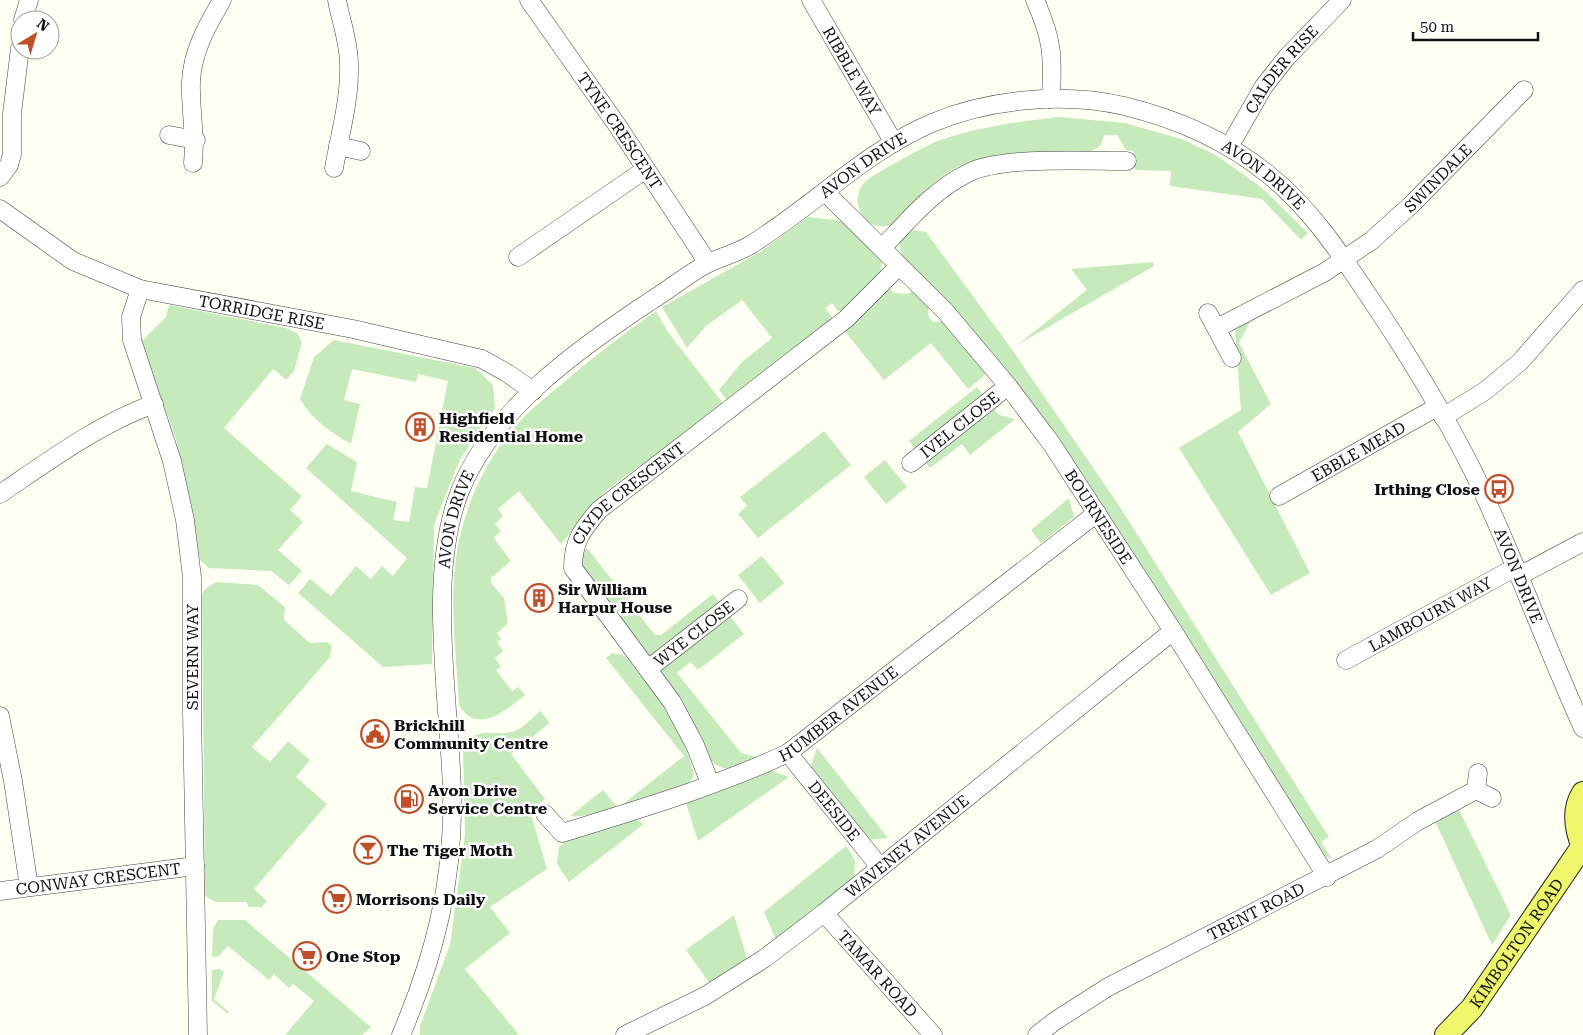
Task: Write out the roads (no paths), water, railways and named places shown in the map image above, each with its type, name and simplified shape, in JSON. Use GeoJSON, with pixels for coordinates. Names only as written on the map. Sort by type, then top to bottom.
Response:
{"type":"FeatureCollection","features":[{"type":"Feature","properties":{"kind":"main road"},"geometry":{"type":"LineString","coordinates":[[1583,793],[1576,813],[1576,830],[1583,847]]}},
{"type":"Feature","properties":{"kind":"main road","name":"KIMBOLTON ROAD"},"geometry":{"type":"LineString","coordinates":[[1446,1035],[1472,1008],[1583,847]]}},
{"type":"Feature","properties":{"kind":"street"},"geometry":{"type":"LineString","coordinates":[[193,163],[196,140],[191,81],[195,58],[204,31],[222,0]]}},
{"type":"Feature","properties":{"kind":"street"},"geometry":{"type":"LineString","coordinates":[[334,168],[348,90],[350,64],[346,34],[337,0]]}},
{"type":"Feature","properties":{"kind":"street","name":"TYNE CRESCENT"},"geometry":{"type":"LineString","coordinates":[[529,0],[708,262]]}},
{"type":"Feature","properties":{"kind":"street","name":"RIBBLE WAY"},"geometry":{"type":"LineString","coordinates":[[811,0],[894,143]]}},
{"type":"Feature","properties":{"kind":"street"},"geometry":{"type":"LineString","coordinates":[[1035,0],[1048,32],[1053,57],[1051,99]]}},
{"type":"Feature","properties":{"kind":"street","name":"CALDER RISE"},"geometry":{"type":"LineString","coordinates":[[1229,147],[1264,86],[1287,57],[1342,0]]}},
{"type":"Feature","properties":{"kind":"street"},"geometry":{"type":"LineString","coordinates":[[0,177],[9,165],[12,154],[12,114],[19,60]]}},
{"type":"Feature","properties":{"kind":"street","name":"SWINDALE"},"geometry":{"type":"LineString","coordinates":[[1232,358],[1212,320],[1345,260],[1371,241],[1411,204],[1524,90]]}},
{"type":"Feature","properties":{"kind":"street","name":"AVON DRIVE"},"geometry":{"type":"LineString","coordinates":[[401,1035],[422,984],[442,918],[450,857],[452,793],[443,590],[447,530],[460,489],[477,456],[496,428],[533,391],[603,332],[708,262],[748,248],[894,143],[935,122],[997,105],[1076,98],[1104,102],[1162,115],[1201,131],[1229,147],[1272,177],[1309,213],[1345,260],[1395,335],[1472,469],[1583,728]]}},
{"type":"Feature","properties":{"kind":"street"},"geometry":{"type":"LineString","coordinates":[[169,135],[196,140]]}},
{"type":"Feature","properties":{"kind":"street"},"geometry":{"type":"LineString","coordinates":[[338,146],[361,151]]}},
{"type":"Feature","properties":{"kind":"street"},"geometry":{"type":"LineString","coordinates":[[882,248],[936,193],[969,172],[998,164],[1127,161]]}},
{"type":"Feature","properties":{"kind":"street"},"geometry":{"type":"LineString","coordinates":[[518,257],[646,169]]}},
{"type":"Feature","properties":{"kind":"street","name":"BOURNESIDE"},"geometry":{"type":"LineString","coordinates":[[825,192],[944,311],[1008,386],[1051,443],[1173,631],[1326,877]]}},
{"type":"Feature","properties":{"kind":"street","name":"TORRIDGE RISE"},"geometry":{"type":"LineString","coordinates":[[0,209],[73,261],[140,289],[352,329],[482,359],[533,391]]}},
{"type":"Feature","properties":{"kind":"street","name":"CLYDE CRESCENT"},"geometry":{"type":"LineString","coordinates":[[710,783],[695,745],[672,702],[573,568],[573,550],[583,529],[600,510],[846,319],[899,266]]}},
{"type":"Feature","properties":{"kind":"street","name":"SEVERN WAY"},"geometry":{"type":"LineString","coordinates":[[140,289],[131,317],[132,340],[172,462],[185,520],[192,577],[198,1035]]}},
{"type":"Feature","properties":{"kind":"street"},"geometry":{"type":"LineString","coordinates":[[1440,412],[1485,391],[1520,362],[1583,290]]}},
{"type":"Feature","properties":{"kind":"street","name":"IVEL CLOSE"},"geometry":{"type":"LineString","coordinates":[[911,463],[1008,386]]}},
{"type":"Feature","properties":{"kind":"street"},"geometry":{"type":"LineString","coordinates":[[0,494],[37,468],[129,412],[154,404]]}},
{"type":"Feature","properties":{"kind":"street","name":"EBBLE MEAD"},"geometry":{"type":"LineString","coordinates":[[1279,496],[1440,412]]}},
{"type":"Feature","properties":{"kind":"street","name":"HUMBER AVENUE"},"geometry":{"type":"LineString","coordinates":[[545,814],[562,833],[661,802],[762,765],[788,753],[1097,513]]}},
{"type":"Feature","properties":{"kind":"street"},"geometry":{"type":"LineString","coordinates":[[1517,572],[1583,542]]}},
{"type":"Feature","properties":{"kind":"street","name":"LAMBOURN WAY"},"geometry":{"type":"LineString","coordinates":[[1346,660],[1517,572]]}},
{"type":"Feature","properties":{"kind":"street","name":"WYE CLOSE"},"geometry":{"type":"LineString","coordinates":[[648,669],[738,599]]}},
{"type":"Feature","properties":{"kind":"street","name":"WAVENEY AVENUE"},"geometry":{"type":"LineString","coordinates":[[625,1035],[706,996],[765,958],[824,913],[1173,631]]}},
{"type":"Feature","properties":{"kind":"street"},"geometry":{"type":"LineString","coordinates":[[0,716],[14,781],[29,887]]}},
{"type":"Feature","properties":{"kind":"street","name":"DEESIDE"},"geometry":{"type":"LineString","coordinates":[[788,753],[880,867]]}},
{"type":"Feature","properties":{"kind":"street","name":"TRENT ROAD"},"geometry":{"type":"LineString","coordinates":[[1038,1035],[1108,987],[1326,877],[1377,849],[1477,781],[1492,798]]}},
{"type":"Feature","properties":{"kind":"street","name":"CONWAY CRESCENT"},"geometry":{"type":"LineString","coordinates":[[0,891],[195,866]]}},
{"type":"Feature","properties":{"kind":"street","name":"TAMAR ROAD"},"geometry":{"type":"LineString","coordinates":[[824,913],[933,1035]]}},
{"type":"Feature","properties":{"kind":"place","name":"Highfield Residential Home"},"geometry":{"type":"Point","coordinates":[420,427]}},
{"type":"Feature","properties":{"kind":"place","name":"Irthing Close"},"geometry":{"type":"Point","coordinates":[1499,489]}},
{"type":"Feature","properties":{"kind":"place","name":"Sir William Harpur House"},"geometry":{"type":"Point","coordinates":[539,598]}},
{"type":"Feature","properties":{"kind":"place","name":"Brickhill Community Centre"},"geometry":{"type":"Point","coordinates":[375,734]}},
{"type":"Feature","properties":{"kind":"place","name":"Avon Drive Service Centre"},"geometry":{"type":"Point","coordinates":[409,799]}},
{"type":"Feature","properties":{"kind":"place","name":"The Tiger Moth"},"geometry":{"type":"Point","coordinates":[368,850]}},
{"type":"Feature","properties":{"kind":"place","name":"Morrisons Daily"},"geometry":{"type":"Point","coordinates":[337,899]}},
{"type":"Feature","properties":{"kind":"place","name":"One Stop"},"geometry":{"type":"Point","coordinates":[307,956]}}]}
